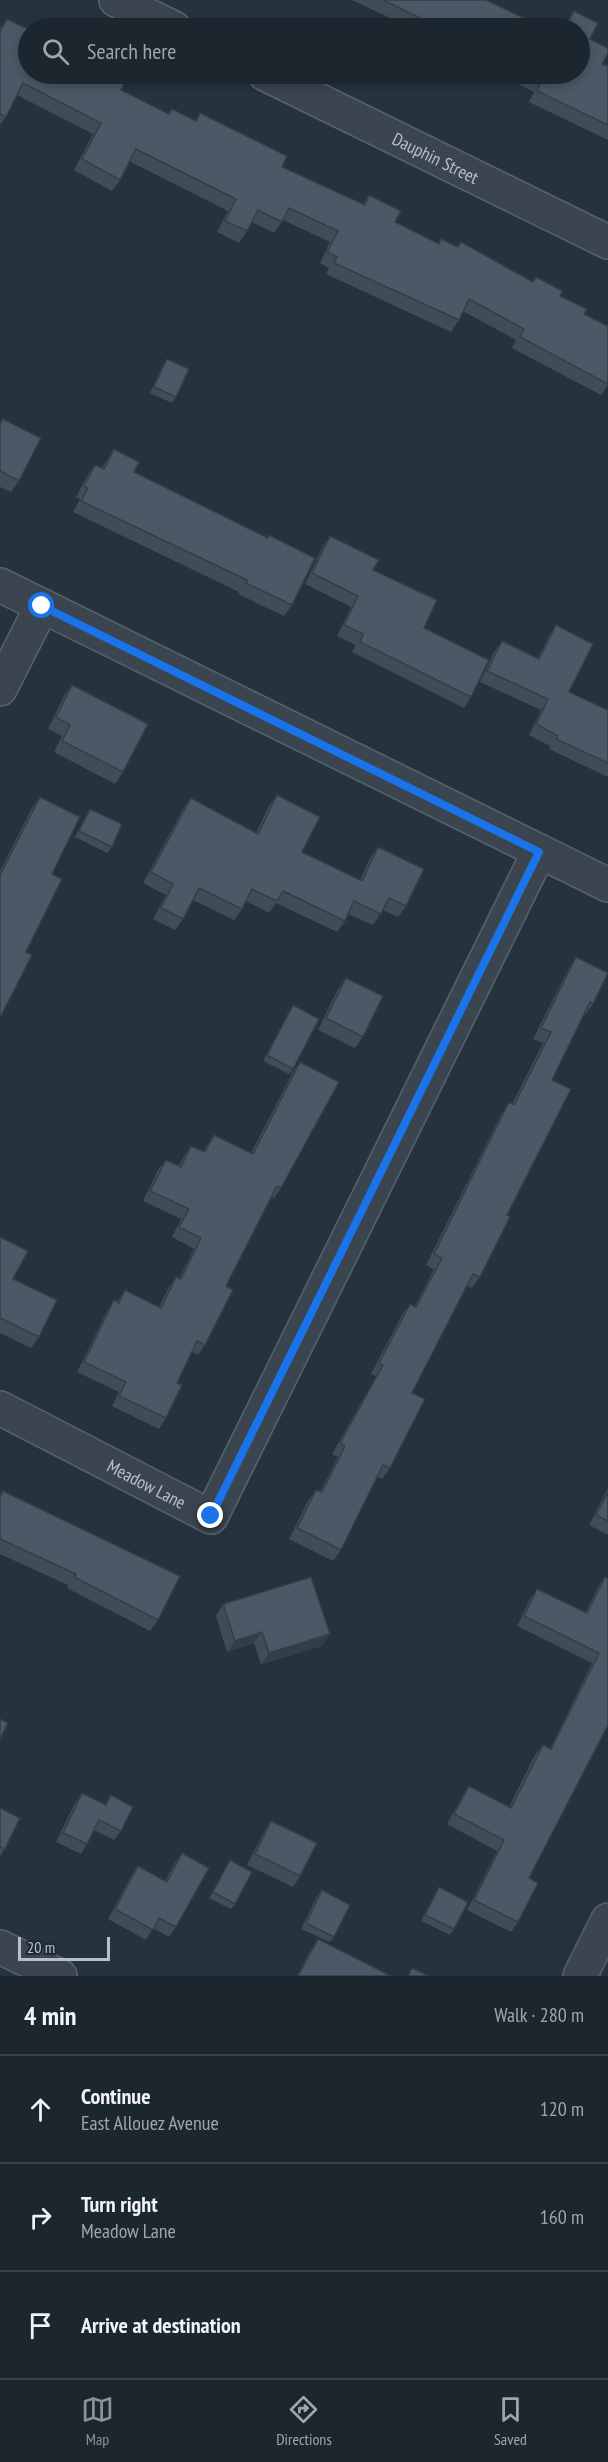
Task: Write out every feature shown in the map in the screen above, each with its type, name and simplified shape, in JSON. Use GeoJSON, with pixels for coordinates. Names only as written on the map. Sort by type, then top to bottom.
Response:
{"type":"FeatureCollection","features":[{"type":"Feature","properties":{"kind":"street"},"geometry":{"type":"LineString","coordinates":[[116,0],[153,18]]}},
{"type":"Feature","properties":{"kind":"street","name":"Dauphin Street"},"geometry":{"type":"LineString","coordinates":[[285,84],[608,242]]}},
{"type":"Feature","properties":{"kind":"street"},"geometry":{"type":"LineString","coordinates":[[0,585],[608,885]]}},
{"type":"Feature","properties":{"kind":"street"},"geometry":{"type":"LineString","coordinates":[[0,689],[42,606]]}},
{"type":"Feature","properties":{"kind":"street","name":"Meadow Lane"},"geometry":{"type":"LineString","coordinates":[[0,1408],[211,1516],[539,852]]}},
{"type":"Feature","properties":{"kind":"street"},"geometry":{"type":"LineString","coordinates":[[580,1976],[608,1920]]}},
{"type":"Feature","properties":{"kind":"street"},"geometry":{"type":"LineString","coordinates":[[5,1958],[60,1976]]}},
{"type":"Feature","properties":{"kind":"building"},"geometry":{"type":"Polygon","coordinates":[[[383,0],[486,0],[524,18],[420,18],[383,0]]]}},
{"type":"Feature","properties":{"kind":"building"},"geometry":{"type":"Polygon","coordinates":[[[574,11],[588,18],[570,18],[574,11]]]}},
{"type":"Feature","properties":{"kind":"building"},"geometry":{"type":"Polygon","coordinates":[[[7,19],[18,24],[18,84],[22,84],[6,117],[0,114],[0,32],[7,19]]]}},
{"type":"Feature","properties":{"kind":"building"},"geometry":{"type":"Polygon","coordinates":[[[590,19],[598,23],[590,39],[590,19]]]}},
{"type":"Feature","properties":{"kind":"building"},"geometry":{"type":"Polygon","coordinates":[[[590,39],[608,48],[602,64],[608,66],[608,125],[537,91],[540,84],[590,84],[590,39]]]}},
{"type":"Feature","properties":{"kind":"building"},"geometry":{"type":"Polygon","coordinates":[[[25,84],[124,84],[121,90],[169,114],[172,109],[196,121],[200,113],[287,156],[282,167],[365,205],[369,195],[401,211],[395,222],[439,244],[441,239],[458,247],[461,242],[533,282],[536,277],[563,291],[560,296],[587,309],[584,314],[608,326],[608,384],[520,337],[524,329],[469,299],[459,320],[334,263],[337,257],[327,252],[338,231],[289,208],[282,222],[258,210],[247,231],[225,221],[236,199],[136,149],[120,180],[82,159],[101,123],[25,84]]]}},
{"type":"Feature","properties":{"kind":"building"},"geometry":{"type":"Polygon","coordinates":[[[167,359],[189,369],[176,397],[154,387],[167,359]]]}},
{"type":"Feature","properties":{"kind":"building"},"geometry":{"type":"Polygon","coordinates":[[[3,419],[41,438],[19,481],[0,471],[0,424],[3,419]]]}},
{"type":"Feature","properties":{"kind":"building"},"geometry":{"type":"Polygon","coordinates":[[[114,449],[139,462],[134,472],[268,538],[269,535],[315,558],[292,605],[246,583],[247,580],[81,501],[88,488],[84,486],[95,465],[104,469],[114,449]]]}},
{"type":"Feature","properties":{"kind":"building"},"geometry":{"type":"Polygon","coordinates":[[[330,536],[379,560],[373,570],[437,600],[424,628],[489,660],[471,697],[360,642],[363,634],[344,625],[358,596],[312,573],[330,536]]]}},
{"type":"Feature","properties":{"kind":"building"},"geometry":{"type":"Polygon","coordinates":[[[556,625],[593,644],[569,692],[608,710],[608,763],[556,739],[558,736],[536,724],[548,699],[487,671],[502,641],[539,659],[556,625]]]}},
{"type":"Feature","properties":{"kind":"building"},"geometry":{"type":"Polygon","coordinates":[[[72,685],[148,724],[123,772],[62,741],[70,725],[56,717],[72,685]]]}},
{"type":"Feature","properties":{"kind":"building"},"geometry":{"type":"Polygon","coordinates":[[[277,795],[320,817],[302,852],[362,881],[378,847],[424,869],[406,906],[389,898],[381,914],[354,901],[345,921],[283,891],[277,901],[252,889],[242,909],[199,888],[183,919],[161,908],[173,884],[151,872],[191,798],[258,834],[277,795]]]}},
{"type":"Feature","properties":{"kind":"building"},"geometry":{"type":"Polygon","coordinates":[[[40,797],[80,817],[52,874],[62,879],[26,952],[32,955],[1,1016],[0,875],[40,797]]]}},
{"type":"Feature","properties":{"kind":"building"},"geometry":{"type":"Polygon","coordinates":[[[90,809],[122,824],[112,847],[79,831],[90,809]]]}},
{"type":"Feature","properties":{"kind":"building"},"geometry":{"type":"Polygon","coordinates":[[[576,957],[608,973],[593,1004],[590,1002],[552,1080],[571,1089],[507,1215],[510,1217],[480,1277],[473,1274],[412,1393],[425,1399],[390,1468],[383,1465],[341,1550],[297,1528],[316,1490],[322,1492],[345,1446],[340,1443],[383,1365],[379,1363],[410,1304],[416,1307],[442,1258],[434,1254],[509,1102],[514,1105],[551,1032],[541,1028],[576,957]]]}},
{"type":"Feature","properties":{"kind":"building"},"geometry":{"type":"Polygon","coordinates":[[[346,978],[383,996],[363,1037],[326,1018],[346,978]]]}},
{"type":"Feature","properties":{"kind":"building"},"geometry":{"type":"Polygon","coordinates":[[[293,1005],[319,1019],[293,1069],[267,1055],[293,1005]]]}},
{"type":"Feature","properties":{"kind":"building"},"geometry":{"type":"Polygon","coordinates":[[[300,1062],[339,1082],[281,1188],[277,1186],[226,1286],[233,1290],[205,1345],[197,1341],[177,1383],[182,1385],[166,1418],[119,1396],[126,1382],[84,1362],[114,1300],[119,1303],[125,1290],[161,1308],[176,1277],[181,1279],[201,1238],[179,1227],[189,1209],[150,1191],[166,1160],[181,1167],[191,1146],[205,1152],[214,1135],[253,1154],[300,1062]]]}},
{"type":"Feature","properties":{"kind":"building"},"geometry":{"type":"Polygon","coordinates":[[[0,1237],[28,1251],[13,1279],[57,1300],[39,1337],[0,1318],[0,1237]]]}},
{"type":"Feature","properties":{"kind":"building"},"geometry":{"type":"Polygon","coordinates":[[[3,1491],[180,1576],[158,1620],[74,1577],[76,1574],[0,1539],[0,1497],[3,1491]]]}},
{"type":"Feature","properties":{"kind":"building"},"geometry":{"type":"Polygon","coordinates":[[[608,1492],[608,1521],[596,1515],[608,1492]]]}},
{"type":"Feature","properties":{"kind":"building"},"geometry":{"type":"Polygon","coordinates":[[[311,1577],[330,1634],[269,1653],[262,1632],[235,1641],[223,1604],[311,1577]]]}},
{"type":"Feature","properties":{"kind":"building"},"geometry":{"type":"Polygon","coordinates":[[[605,1577],[608,1578],[608,1725],[529,1878],[538,1883],[518,1922],[474,1900],[504,1840],[454,1814],[469,1786],[511,1808],[543,1745],[551,1749],[599,1653],[524,1616],[537,1589],[587,1613],[605,1577]]]}},
{"type":"Feature","properties":{"kind":"building"},"geometry":{"type":"Polygon","coordinates":[[[0,1719],[8,1723],[0,1739],[0,1719]]]}},
{"type":"Feature","properties":{"kind":"building"},"geometry":{"type":"Polygon","coordinates":[[[82,1793],[106,1805],[111,1795],[133,1807],[121,1831],[99,1820],[87,1844],[63,1833],[82,1793]]]}},
{"type":"Feature","properties":{"kind":"building"},"geometry":{"type":"Polygon","coordinates":[[[0,1808],[20,1818],[5,1849],[0,1847],[0,1808]]]}},
{"type":"Feature","properties":{"kind":"building"},"geometry":{"type":"Polygon","coordinates":[[[271,1821],[317,1843],[300,1876],[255,1854],[271,1821]]]}},
{"type":"Feature","properties":{"kind":"building"},"geometry":{"type":"Polygon","coordinates":[[[182,1853],[209,1868],[176,1927],[159,1918],[153,1930],[115,1909],[138,1866],[167,1882],[182,1853]]]}},
{"type":"Feature","properties":{"kind":"building"},"geometry":{"type":"Polygon","coordinates":[[[230,1860],[252,1872],[235,1904],[213,1892],[230,1860]]]}},
{"type":"Feature","properties":{"kind":"building"},"geometry":{"type":"Polygon","coordinates":[[[439,1887],[468,1902],[454,1929],[425,1915],[439,1887]]]}},
{"type":"Feature","properties":{"kind":"building"},"geometry":{"type":"Polygon","coordinates":[[[322,1890],[350,1905],[334,1937],[306,1923],[322,1890]]]}},
{"type":"Feature","properties":{"kind":"building"},"geometry":{"type":"Polygon","coordinates":[[[318,1939],[391,1976],[298,1976],[318,1939]]]}},
{"type":"Feature","properties":{"kind":"building"},"geometry":{"type":"Polygon","coordinates":[[[412,1968],[429,1976],[408,1976],[412,1968]]]}},
{"type":"Feature","properties":{"kind":"route"},"geometry":{"type":"LineString","coordinates":[[42,606],[539,852],[211,1516]]}}]}
